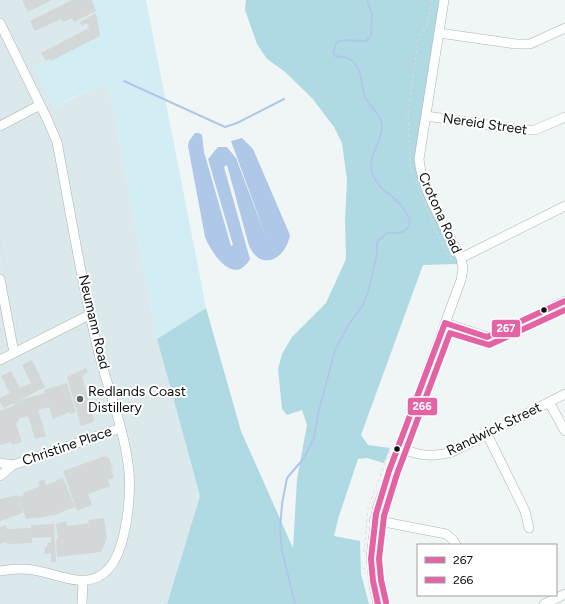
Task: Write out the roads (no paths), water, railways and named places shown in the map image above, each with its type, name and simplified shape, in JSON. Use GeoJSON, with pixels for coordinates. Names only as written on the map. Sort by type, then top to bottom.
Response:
{"type":"FeatureCollection","features":[{"type":"Feature","properties":{"kind":"street","name":"Crotona Road"},"geometry":{"type":"LineString","coordinates":[[378,604],[374,586],[371,557],[374,520],[395,447],[461,280],[462,269],[425,186],[420,172],[419,159],[444,0]]}},
{"type":"Feature","properties":{"kind":"street","name":"Neumann Road"},"geometry":{"type":"LineString","coordinates":[[0,23],[57,142],[97,347],[121,428],[127,456],[129,474],[128,504],[123,534],[117,555],[108,570],[95,578],[83,581]]}},
{"type":"Feature","properties":{"kind":"street"},"geometry":{"type":"LineString","coordinates":[[439,33],[523,44],[540,40],[565,28]]}},
{"type":"Feature","properties":{"kind":"street"},"geometry":{"type":"LineString","coordinates":[[0,126],[40,105]]}},
{"type":"Feature","properties":{"kind":"street","name":"Nereid Street"},"geometry":{"type":"LineString","coordinates":[[426,116],[535,130],[565,116]]}},
{"type":"Feature","properties":{"kind":"street"},"geometry":{"type":"LineString","coordinates":[[458,259],[565,206]]}},
{"type":"Feature","properties":{"kind":"street"},"geometry":{"type":"LineString","coordinates":[[4,278],[14,353]]}},
{"type":"Feature","properties":{"kind":"street"},"geometry":{"type":"LineString","coordinates":[[445,323],[487,337],[523,322],[565,301]]}},
{"type":"Feature","properties":{"kind":"street"},"geometry":{"type":"LineString","coordinates":[[0,360],[91,314]]}},
{"type":"Feature","properties":{"kind":"street","name":"Randwick Street"},"geometry":{"type":"LineString","coordinates":[[395,447],[423,456],[437,456],[452,452],[565,394]]}},
{"type":"Feature","properties":{"kind":"street"},"geometry":{"type":"LineString","coordinates":[[550,402],[565,431]]}},
{"type":"Feature","properties":{"kind":"street","name":"Christine Place"},"geometry":{"type":"LineString","coordinates":[[0,476],[13,465],[121,428]]}},
{"type":"Feature","properties":{"kind":"street"},"geometry":{"type":"LineString","coordinates":[[487,434],[525,511],[529,528]]}},
{"type":"Feature","properties":{"kind":"street","name":"Christine Place"},"geometry":{"type":"LineString","coordinates":[[0,463],[13,465]]}},
{"type":"Feature","properties":{"kind":"street"},"geometry":{"type":"LineString","coordinates":[[374,520],[446,534],[455,544]]}},
{"type":"Feature","properties":{"kind":"street"},"geometry":{"type":"LineString","coordinates":[[0,571],[33,570],[83,581],[82,604]]}},
{"type":"Feature","properties":{"kind":"street"},"geometry":{"type":"LineString","coordinates":[[544,604],[565,594]]}},
{"type":"Feature","properties":{"kind":"waterway"},"geometry":{"type":"LineString","coordinates":[[295,604],[282,551],[280,529],[282,504],[287,478],[304,458],[314,438],[318,414],[335,350],[349,324],[363,305],[369,289],[377,253],[377,242],[387,233],[403,232],[408,228],[410,220],[400,204],[377,182],[372,172],[371,166],[373,155],[381,134],[382,125],[379,116],[365,97],[361,76],[358,69],[351,60],[344,57],[335,56],[333,52],[337,42],[345,40],[366,41],[371,36],[372,14],[367,0]]}},
{"type":"Feature","properties":{"kind":"waterway"},"geometry":{"type":"LineString","coordinates":[[124,81],[225,127],[237,123],[284,99]]}},
{"type":"Feature","properties":{"kind":"place","name":"Redlands Coast Distillery"},"geometry":{"type":"Point","coordinates":[80,399]}}]}
